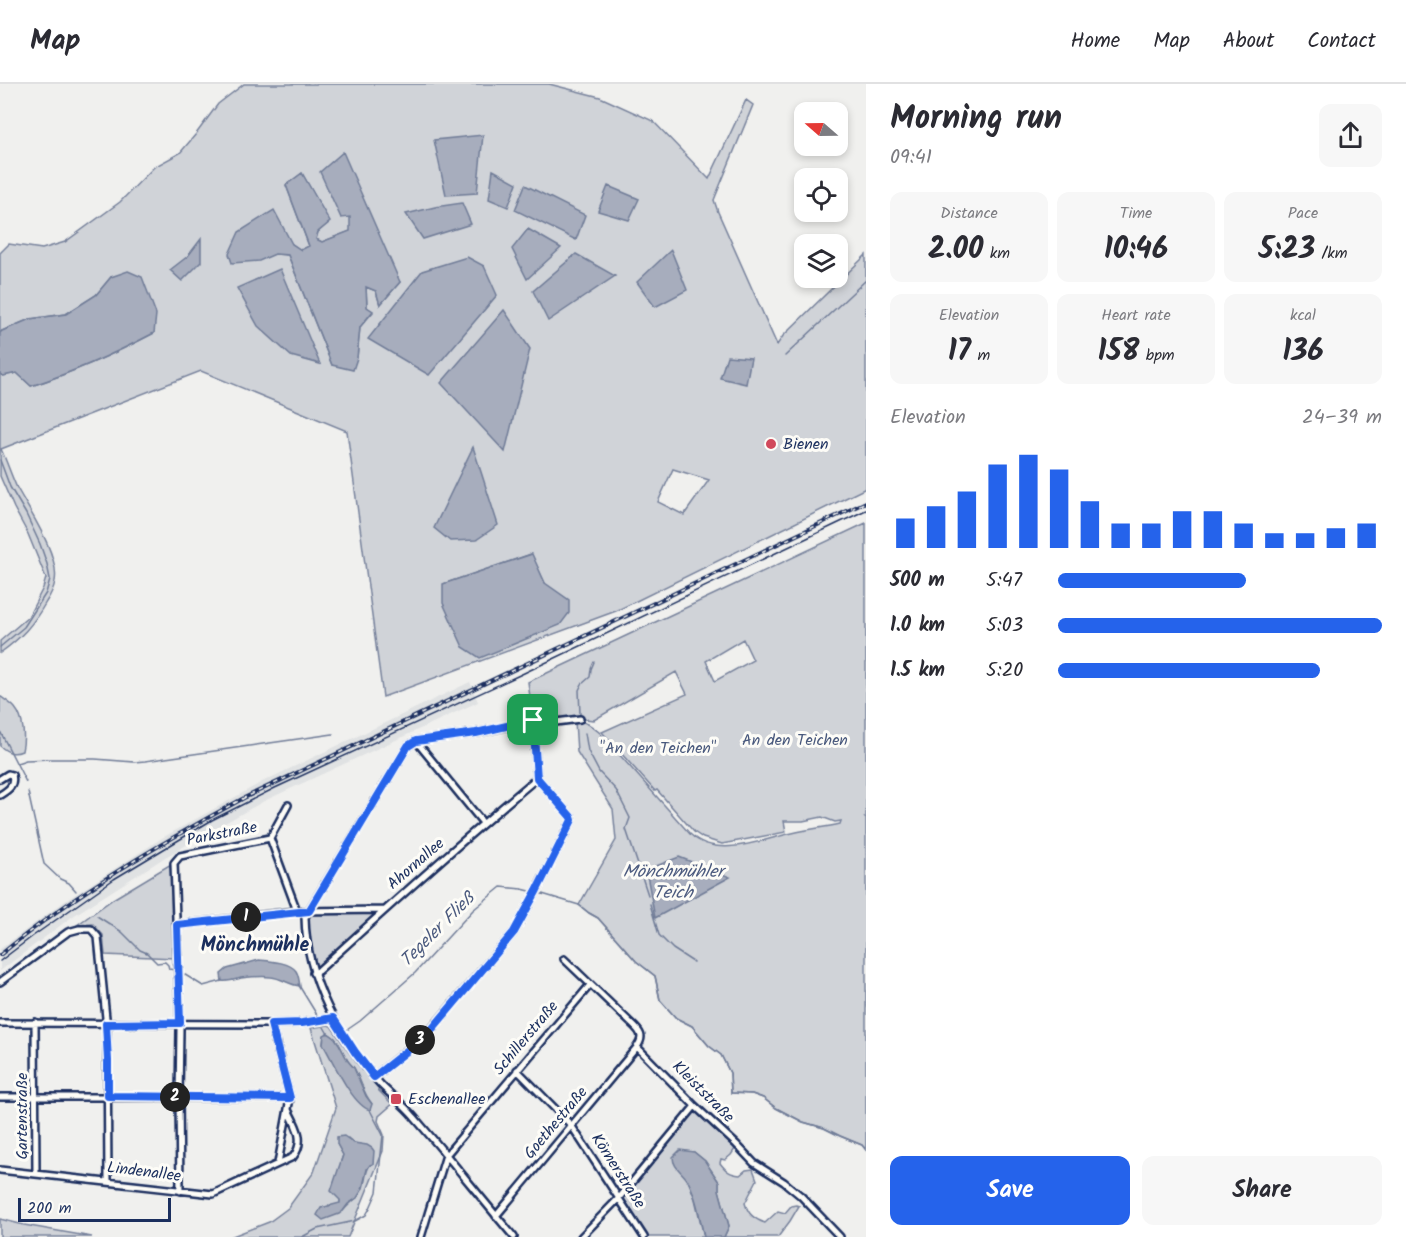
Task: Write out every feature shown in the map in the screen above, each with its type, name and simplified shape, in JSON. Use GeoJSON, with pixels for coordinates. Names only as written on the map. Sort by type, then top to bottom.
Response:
{"type":"FeatureCollection","features":[{"type":"Feature","properties":{"kind":"street"},"geometry":{"type":"LineString","coordinates":[[514,1237],[413,1115],[374,1077],[343,1034],[333,1018],[314,973],[305,930],[305,917],[408,746],[416,741],[476,733],[533,720],[556,722],[580,719]]}},
{"type":"Feature","properties":{"kind":"street"},"geometry":{"type":"LineString","coordinates":[[374,1077],[428,1034],[514,932],[572,820],[537,778],[533,720]]}},
{"type":"Feature","properties":{"kind":"street"},"geometry":{"type":"LineString","coordinates":[[416,741],[483,823]]}},
{"type":"Feature","properties":{"kind":"street"},"geometry":{"type":"LineString","coordinates":[[0,779],[8,774],[14,781],[11,787],[0,795]]}},
{"type":"Feature","properties":{"kind":"street","name":"Ahornallee"},"geometry":{"type":"LineString","coordinates":[[314,973],[537,778]]}},
{"type":"Feature","properties":{"kind":"street"},"geometry":{"type":"LineString","coordinates":[[288,805],[270,838],[297,912]]}},
{"type":"Feature","properties":{"kind":"street","name":"Parkstraße"},"geometry":{"type":"LineString","coordinates":[[177,925],[174,863],[180,856],[270,838]]}},
{"type":"Feature","properties":{"kind":"street"},"geometry":{"type":"LineString","coordinates":[[180,1191],[180,1023],[177,925],[309,911],[385,910]]}},
{"type":"Feature","properties":{"kind":"street"},"geometry":{"type":"LineString","coordinates":[[0,982],[68,932],[91,929],[98,937],[108,1061],[108,1182]]}},
{"type":"Feature","properties":{"kind":"street","name":"Kleiststraße"},"geometry":{"type":"LineString","coordinates":[[564,959],[642,1034],[642,1040],[637,1047],[695,1106],[736,1143],[754,1163],[801,1196],[840,1237]]}},
{"type":"Feature","properties":{"kind":"street","name":"Schillerstraße"},"geometry":{"type":"LineString","coordinates":[[421,1237],[446,1155],[590,985]]}},
{"type":"Feature","properties":{"kind":"street"},"geometry":{"type":"LineString","coordinates":[[0,1023],[271,1024],[302,1023],[333,1018]]}},
{"type":"Feature","properties":{"kind":"street","name":"Gartenstraße"},"geometry":{"type":"LineString","coordinates":[[35,1023],[36,1174]]}},
{"type":"Feature","properties":{"kind":"street"},"geometry":{"type":"LineString","coordinates":[[271,1024],[290,1098],[278,1163]]}},
{"type":"Feature","properties":{"kind":"street","name":"Goethestraße"},"geometry":{"type":"LineString","coordinates":[[496,1216],[637,1047]]}},
{"type":"Feature","properties":{"kind":"street","name":"Körnerstraße"},"geometry":{"type":"LineString","coordinates":[[517,1070],[571,1125],[644,1237]]}},
{"type":"Feature","properties":{"kind":"street"},"geometry":{"type":"LineString","coordinates":[[0,1097],[290,1098]]}},
{"type":"Feature","properties":{"kind":"street"},"geometry":{"type":"LineString","coordinates":[[581,1237],[619,1198],[695,1106]]}},
{"type":"Feature","properties":{"kind":"street","name":"Lindenallee"},"geometry":{"type":"LineString","coordinates":[[0,1170],[213,1194],[293,1157],[300,1143],[295,1123],[288,1110]]}},
{"type":"Feature","properties":{"kind":"shaded area"},"geometry":{"type":"Polygon","coordinates":[[[470,682],[478,702],[264,801],[167,856],[73,916],[0,971],[0,949],[65,901],[162,838],[262,782],[470,682]]]}},
{"type":"Feature","properties":{"kind":"green space"},"geometry":{"type":"Polygon","coordinates":[[[244,84],[549,84],[600,97],[653,121],[709,179],[746,100],[753,105],[714,200],[777,345],[783,336],[832,288],[848,288],[848,273],[866,255],[866,488],[616,611],[383,697],[347,431],[201,371],[1,449],[17,488],[48,546],[53,559],[55,581],[49,597],[36,618],[0,653],[0,641],[28,617],[46,578],[0,476],[0,374],[3,376],[17,373],[31,386],[94,362],[154,333],[111,277],[96,295],[66,314],[30,319],[0,333],[0,253],[9,244],[42,249],[65,242],[120,202],[154,167],[180,153],[218,104],[244,84]],[[302,173],[286,185],[309,246],[301,250],[292,244],[275,254],[288,255],[332,365],[357,358],[360,327],[373,312],[367,307],[366,287],[376,291],[380,305],[400,282],[351,217],[351,231],[322,242],[316,239],[318,232],[329,222],[302,173]],[[673,469],[658,502],[684,515],[709,480],[673,469]],[[531,554],[443,584],[545,583],[531,554]]]}},
{"type":"Feature","properties":{"kind":"green space"},"geometry":{"type":"Polygon","coordinates":[[[866,523],[866,1150],[862,1145],[824,1128],[803,1122],[776,1108],[763,1098],[752,1094],[731,1093],[730,1073],[721,1055],[709,1046],[692,1026],[676,1018],[660,1000],[655,976],[636,961],[598,918],[579,905],[616,840],[613,809],[577,752],[575,721],[592,726],[600,733],[690,834],[700,841],[724,847],[736,846],[840,824],[841,821],[835,822],[822,817],[803,821],[784,821],[786,832],[722,844],[703,838],[694,832],[602,732],[687,694],[676,672],[594,720],[533,719],[528,682],[866,523]],[[743,639],[706,661],[715,681],[753,660],[743,639]]]}},
{"type":"Feature","properties":{"kind":"green space"},"geometry":{"type":"Polygon","coordinates":[[[0,696],[18,712],[22,723],[22,751],[10,752],[0,746],[0,696]]]}},
{"type":"Feature","properties":{"kind":"green space"},"geometry":{"type":"Polygon","coordinates":[[[171,864],[175,958],[105,955],[103,935],[93,924],[77,925],[113,899],[171,864]]]}},
{"type":"Feature","properties":{"kind":"green space"},"geometry":{"type":"Polygon","coordinates":[[[309,911],[384,911],[314,972],[305,917],[309,911]]]}},
{"type":"Feature","properties":{"kind":"green space"},"geometry":{"type":"Polygon","coordinates":[[[331,1026],[378,1090],[390,1102],[395,1102],[379,1116],[378,1121],[384,1135],[383,1151],[348,1237],[230,1237],[269,1222],[288,1208],[314,1172],[336,1108],[311,1028],[331,1026]],[[328,1033],[324,1036],[323,1044],[372,1104],[338,1042],[328,1033]],[[348,1138],[337,1144],[343,1155],[340,1204],[328,1205],[343,1211],[361,1192],[370,1165],[362,1145],[348,1138]]]}},
{"type":"Feature","properties":{"kind":"green space"},"geometry":{"type":"Polygon","coordinates":[[[698,1109],[730,1140],[735,1149],[725,1160],[721,1159],[720,1163],[724,1168],[740,1175],[746,1170],[753,1169],[757,1180],[745,1203],[752,1216],[765,1223],[778,1211],[785,1213],[791,1206],[799,1206],[778,1237],[724,1237],[729,1226],[719,1182],[705,1161],[694,1152],[688,1180],[704,1237],[646,1237],[621,1198],[698,1109]]]}},
{"type":"Feature","properties":{"kind":"green space"},"geometry":{"type":"Polygon","coordinates":[[[0,1219],[24,1225],[92,1237],[0,1237],[0,1219]]]}},
{"type":"Feature","properties":{"kind":"water"},"geometry":{"type":"Polygon","coordinates":[[[483,135],[477,193],[446,195],[434,140],[483,135]]]}},
{"type":"Feature","properties":{"kind":"water"},"geometry":{"type":"Polygon","coordinates":[[[343,152],[400,282],[380,305],[376,291],[366,287],[367,307],[373,311],[360,327],[357,358],[353,370],[332,365],[288,255],[275,254],[259,261],[232,263],[229,254],[239,232],[274,210],[292,244],[301,250],[309,246],[286,185],[302,173],[330,222],[318,232],[316,239],[322,242],[350,231],[350,217],[341,218],[320,172],[343,152]]]}},
{"type":"Feature","properties":{"kind":"water"},"geometry":{"type":"Polygon","coordinates":[[[493,170],[517,183],[508,207],[489,199],[493,170]]]}},
{"type":"Feature","properties":{"kind":"water"},"geometry":{"type":"Polygon","coordinates":[[[525,185],[585,215],[576,240],[515,210],[525,185]]]}},
{"type":"Feature","properties":{"kind":"water"},"geometry":{"type":"Polygon","coordinates":[[[608,186],[639,199],[629,220],[598,211],[608,186]]]}},
{"type":"Feature","properties":{"kind":"water"},"geometry":{"type":"Polygon","coordinates":[[[462,203],[471,224],[423,239],[406,214],[435,207],[462,203]]]}},
{"type":"Feature","properties":{"kind":"water"},"geometry":{"type":"Polygon","coordinates":[[[528,229],[561,248],[527,279],[512,249],[528,229]]]}},
{"type":"Feature","properties":{"kind":"water"},"geometry":{"type":"Polygon","coordinates":[[[201,239],[201,262],[182,281],[170,270],[188,256],[201,239]]]}},
{"type":"Feature","properties":{"kind":"water"},"geometry":{"type":"Polygon","coordinates":[[[671,250],[687,290],[655,307],[637,282],[671,250]]]}},
{"type":"Feature","properties":{"kind":"water"},"geometry":{"type":"Polygon","coordinates":[[[576,254],[615,276],[548,321],[533,291],[576,254]]]}},
{"type":"Feature","properties":{"kind":"water"},"geometry":{"type":"Polygon","coordinates":[[[467,257],[484,266],[497,295],[429,375],[368,339],[422,271],[467,257]]]}},
{"type":"Feature","properties":{"kind":"water"},"geometry":{"type":"Polygon","coordinates":[[[280,269],[320,364],[291,356],[258,326],[237,288],[280,269]]]}},
{"type":"Feature","properties":{"kind":"water"},"geometry":{"type":"Polygon","coordinates":[[[128,271],[142,277],[156,314],[154,333],[94,362],[31,386],[17,373],[3,376],[0,374],[0,333],[2,331],[30,319],[66,314],[96,295],[111,277],[128,271]]]}},
{"type":"Feature","properties":{"kind":"water"},"geometry":{"type":"Polygon","coordinates":[[[504,310],[530,349],[505,452],[441,383],[504,310]]]}},
{"type":"Feature","properties":{"kind":"water"},"geometry":{"type":"Polygon","coordinates":[[[727,356],[751,358],[746,384],[720,378],[727,356]]]}},
{"type":"Feature","properties":{"kind":"water"},"geometry":{"type":"Polygon","coordinates":[[[473,447],[498,525],[476,540],[450,541],[434,528],[473,447]]]}},
{"type":"Feature","properties":{"kind":"water"},"geometry":{"type":"Polygon","coordinates":[[[532,554],[545,583],[569,600],[569,613],[560,625],[480,658],[463,647],[443,603],[443,584],[532,554]]]}},
{"type":"Feature","properties":{"kind":"water","name":"Mönchmühler Teich"},"geometry":{"type":"Polygon","coordinates":[[[679,857],[730,877],[655,918],[646,870],[679,857]]]}},
{"type":"Feature","properties":{"kind":"water"},"geometry":{"type":"Polygon","coordinates":[[[259,960],[279,962],[293,968],[298,975],[300,986],[268,977],[222,981],[221,974],[227,969],[259,960]]]}},
{"type":"Feature","properties":{"kind":"water"},"geometry":{"type":"Polygon","coordinates":[[[328,1033],[335,1038],[354,1068],[372,1104],[370,1110],[356,1100],[323,1044],[324,1035],[328,1033]]]}},
{"type":"Feature","properties":{"kind":"water"},"geometry":{"type":"Polygon","coordinates":[[[344,1136],[354,1143],[372,1148],[374,1151],[373,1164],[367,1169],[362,1190],[357,1198],[339,1214],[323,1220],[317,1215],[321,1208],[340,1203],[331,1191],[343,1155],[337,1144],[337,1137],[344,1136]]]}},
{"type":"Feature","properties":{"kind":"water"},"geometry":{"type":"Polygon","coordinates":[[[680,1150],[694,1152],[705,1161],[719,1182],[729,1226],[724,1237],[704,1237],[691,1188],[673,1161],[673,1157],[680,1150]]]}},
{"type":"Feature","properties":{"kind":"waterway"},"geometry":{"type":"LineString","coordinates":[[785,356],[866,280]]}},
{"type":"Feature","properties":{"kind":"waterway"},"geometry":{"type":"LineString","coordinates":[[0,460],[10,487],[40,544],[50,579],[46,593],[24,627],[0,647]]}},
{"type":"Feature","properties":{"kind":"waterway"},"geometry":{"type":"LineString","coordinates":[[580,714],[579,690],[590,677],[594,662]]}},
{"type":"Feature","properties":{"kind":"waterway"},"geometry":{"type":"LineString","coordinates":[[0,731],[26,782]]}},
{"type":"Feature","properties":{"kind":"waterway"},"geometry":{"type":"LineString","coordinates":[[585,733],[588,751],[599,772],[616,790],[630,818],[626,829],[648,895]]}},
{"type":"Feature","properties":{"kind":"waterway"},"geometry":{"type":"LineString","coordinates":[[17,763],[26,760],[51,759],[145,761],[333,734]]}},
{"type":"Feature","properties":{"kind":"waterway"},"geometry":{"type":"LineString","coordinates":[[28,792],[44,864],[76,891]]}},
{"type":"Feature","properties":{"kind":"waterway","name":"Tegeler Fließ"},"geometry":{"type":"LineString","coordinates":[[344,1032],[415,973],[473,910],[501,887],[534,892]]}},
{"type":"Feature","properties":{"kind":"waterway","name":"Tegeler Fließ"},"geometry":{"type":"LineString","coordinates":[[539,893],[579,905],[598,918],[636,961],[655,976],[660,1000],[676,1018],[692,1026],[709,1046],[721,1055],[730,1073],[731,1093],[752,1094],[763,1098],[776,1108],[803,1122],[824,1128],[862,1145],[866,1150]]}},
{"type":"Feature","properties":{"kind":"waterway"},"geometry":{"type":"LineString","coordinates":[[650,904],[659,935],[673,949],[693,962]]}},
{"type":"Feature","properties":{"kind":"waterway"},"geometry":{"type":"LineString","coordinates":[[97,916],[122,932],[157,963],[165,962],[169,969],[175,970]]}},
{"type":"Feature","properties":{"kind":"waterway"},"geometry":{"type":"LineString","coordinates":[[182,973],[203,986],[222,981]]}},
{"type":"Feature","properties":{"kind":"waterway"},"geometry":{"type":"LineString","coordinates":[[298,984],[317,1015]]}},
{"type":"Feature","properties":{"kind":"waterway"},"geometry":{"type":"LineString","coordinates":[[324,1027],[328,1034]]}},
{"type":"Feature","properties":{"kind":"waterway","name":"Tegeler Fließ"},"geometry":{"type":"LineString","coordinates":[[302,1237],[317,1229],[355,1221],[366,1215],[370,1208],[377,1192],[383,1135],[370,1110]]}},
{"type":"Feature","properties":{"kind":"tram line"},"geometry":{"type":"LineString","coordinates":[[0,961],[114,879],[212,820],[275,788],[524,673],[866,510]]}},
{"type":"Feature","properties":{"kind":"railway"},"geometry":{"type":"LineString","coordinates":[[0,955],[57,911],[118,871],[244,798],[866,502]]}},
{"type":"Feature","properties":{"kind":"place","name":"Bienen"},"geometry":{"type":"Point","coordinates":[771,444]}},
{"type":"Feature","properties":{"kind":"place","name":"Eschenallee"},"geometry":{"type":"Point","coordinates":[396,1099]}},
{"type":"Feature","properties":{"kind":"district","name":"Mönchmühle"},"geometry":{"type":"Point","coordinates":[255,946]}},
{"type":"Feature","properties":{"kind":"route"},"geometry":{"type":"LineString","coordinates":[[533,720],[537,778],[572,820],[514,932],[428,1034],[374,1077],[344,1037],[333,1018],[302,1023],[271,1024],[290,1098],[108,1096],[106,1024],[180,1023],[177,925],[309,911],[408,746],[416,741],[476,733],[533,720]]}},
{"type":"Feature","properties":{"kind":"park label","name":"An den Teichen"},"geometry":{"type":"Point","coordinates":[795,740]}},
{"type":"Feature","properties":{"kind":"park label","name":"\"An den Teichen\""},"geometry":{"type":"Point","coordinates":[658,748]}}]}
